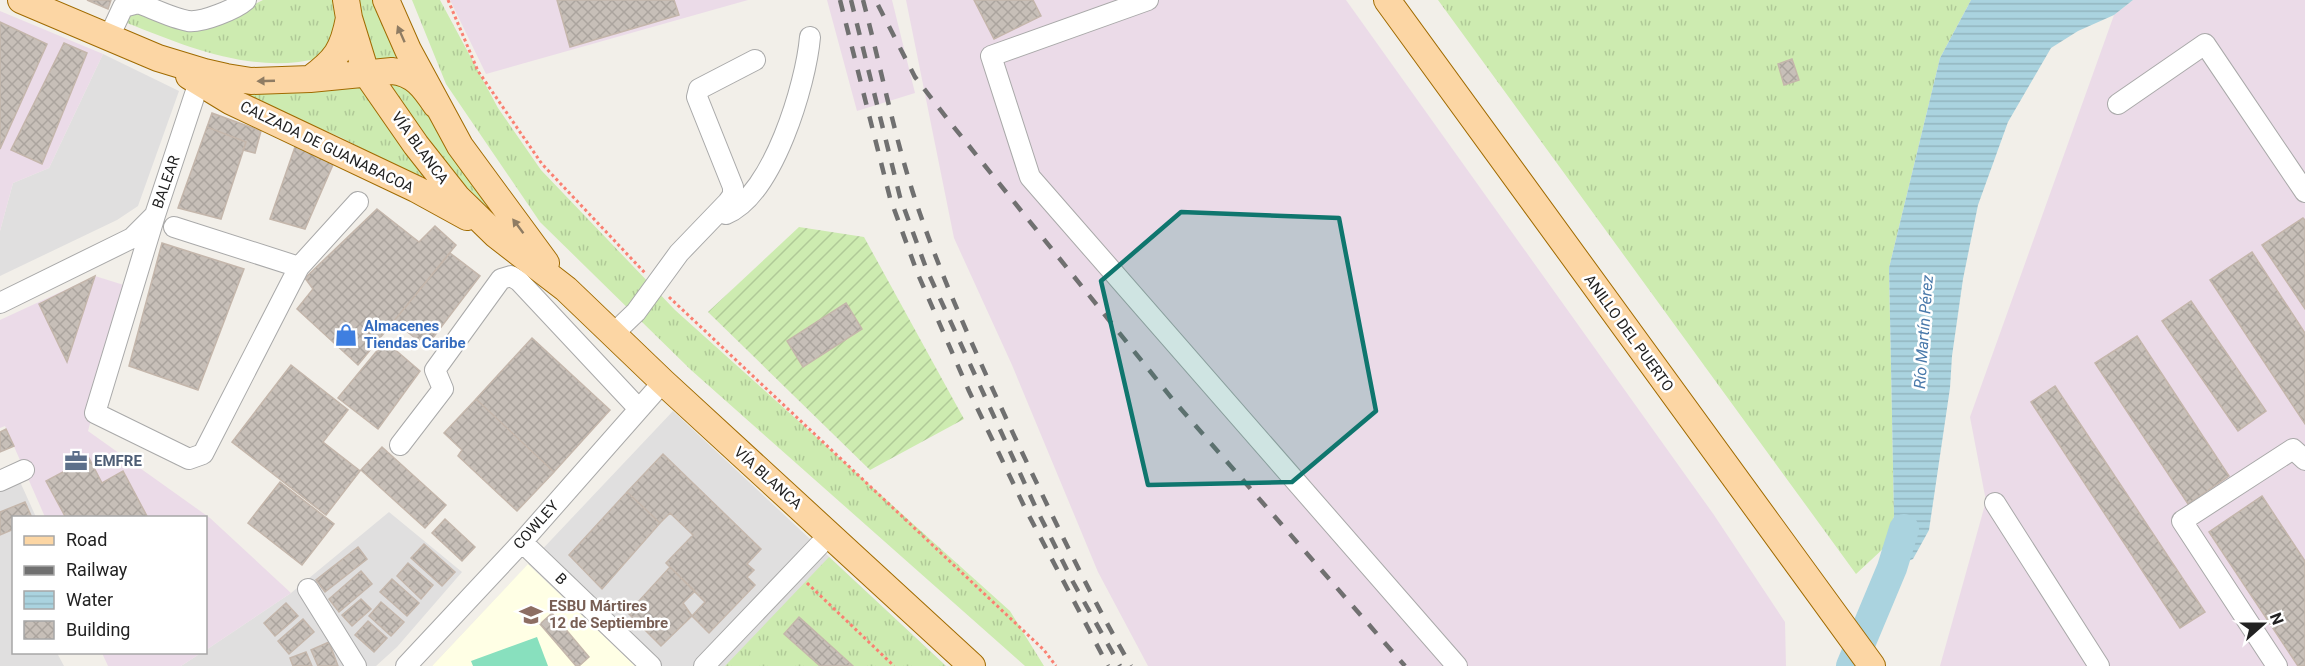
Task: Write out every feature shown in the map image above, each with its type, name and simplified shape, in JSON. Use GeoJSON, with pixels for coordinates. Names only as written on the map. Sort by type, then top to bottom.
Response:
{"type":"FeatureCollection","features":[{"type":"Feature","properties":{"kind":"main road","name":"CALZADA DE GUANABACOA"},"geometry":{"type":"LineString","coordinates":[[21,0],[50,5],[109,37],[158,58],[204,72],[251,81],[404,72],[424,87],[436,105]]}},
{"type":"Feature","properties":{"kind":"main road","name":"VÍA BLANCA"},"geometry":{"type":"LineString","coordinates":[[386,0],[436,105],[483,180],[566,289]]}},
{"type":"Feature","properties":{"kind":"main road","name":"ANILLO DEL PUERTO"},"geometry":{"type":"LineString","coordinates":[[1387,0],[1872,666]]}},
{"type":"Feature","properties":{"kind":"main road","name":"VÍA BLANCA"},"geometry":{"type":"LineString","coordinates":[[348,9],[366,73],[440,177],[457,197],[496,235],[566,289],[612,335],[972,666]]}},
{"type":"Feature","properties":{"kind":"main road"},"geometry":{"type":"LineString","coordinates":[[310,79],[328,66],[341,50],[348,9]]}},
{"type":"Feature","properties":{"kind":"main road","name":"CALZADA DE GUANABACOA"},"geometry":{"type":"LineString","coordinates":[[158,58],[230,101],[416,189],[496,235]]}},
{"type":"Feature","properties":{"kind":"street"},"geometry":{"type":"LineString","coordinates":[[109,37],[123,7],[131,3],[138,3],[190,22],[211,17],[246,0]]}},
{"type":"Feature","properties":{"kind":"street"},"geometry":{"type":"LineString","coordinates":[[1148,0],[991,56],[1030,177],[1457,666]]}},
{"type":"Feature","properties":{"kind":"street"},"geometry":{"type":"LineString","coordinates":[[714,218],[735,211],[748,198],[769,168],[797,100],[808,59],[810,37]]}},
{"type":"Feature","properties":{"kind":"street"},"geometry":{"type":"LineString","coordinates":[[2118,104],[2205,44],[2305,192]]}},
{"type":"Feature","properties":{"kind":"street"},"geometry":{"type":"LineString","coordinates":[[612,335],[636,312],[679,253],[733,195],[733,187],[698,105],[697,97],[699,89],[754,60]]}},
{"type":"Feature","properties":{"kind":"street","name":"BALEAR"},"geometry":{"type":"LineString","coordinates":[[0,303],[132,238],[155,215],[199,82]]}},
{"type":"Feature","properties":{"kind":"street"},"geometry":{"type":"LineString","coordinates":[[155,215],[95,413],[189,459],[203,454],[299,267],[358,202]]}},
{"type":"Feature","properties":{"kind":"street"},"geometry":{"type":"LineString","coordinates":[[174,227],[299,267]]}},
{"type":"Feature","properties":{"kind":"street"},"geometry":{"type":"LineString","coordinates":[[400,445],[443,389],[435,370],[501,279],[511,276],[519,280],[639,409]]}},
{"type":"Feature","properties":{"kind":"street","name":"COWLEY"},"geometry":{"type":"LineString","coordinates":[[406,666],[522,542],[663,382]]}},
{"type":"Feature","properties":{"kind":"street"},"geometry":{"type":"LineString","coordinates":[[2277,666],[2182,521],[2292,449],[2305,460]]}},
{"type":"Feature","properties":{"kind":"street"},"geometry":{"type":"LineString","coordinates":[[0,481],[24,470]]}},
{"type":"Feature","properties":{"kind":"street"},"geometry":{"type":"LineString","coordinates":[[1995,503],[2099,666]]}},
{"type":"Feature","properties":{"kind":"street"},"geometry":{"type":"LineString","coordinates":[[704,666],[830,534]]}},
{"type":"Feature","properties":{"kind":"street","name":"B"},"geometry":{"type":"LineString","coordinates":[[522,542],[651,666]]}},
{"type":"Feature","properties":{"kind":"street"},"geometry":{"type":"LineString","coordinates":[[308,590],[357,666]]}},
{"type":"Feature","properties":{"kind":"path"},"geometry":{"type":"LineString","coordinates":[[448,0],[478,71],[542,164],[655,284],[1044,650],[1056,666]]}},
{"type":"Feature","properties":{"kind":"path"},"geometry":{"type":"LineString","coordinates":[[795,571],[894,666]]}},
{"type":"Feature","properties":{"kind":"highlighted area"},"geometry":{"type":"Polygon","coordinates":[[[1181,212],[1339,218],[1376,411],[1292,482],[1148,485],[1101,281],[1181,212]]]}},
{"type":"Feature","properties":{"kind":"shaded area"},"geometry":{"type":"Polygon","coordinates":[[[450,0],[748,0],[486,74],[450,0]]]}},
{"type":"Feature","properties":{"kind":"shaded area"},"geometry":{"type":"Polygon","coordinates":[[[827,0],[892,0],[915,93],[857,111],[827,0]]]}},
{"type":"Feature","properties":{"kind":"shaded area"},"geometry":{"type":"Polygon","coordinates":[[[906,0],[1346,0],[1714,515],[1785,622],[1786,666],[1148,666],[1098,572],[1012,365],[954,238],[906,0]]]}},
{"type":"Feature","properties":{"kind":"shaded area"},"geometry":{"type":"Polygon","coordinates":[[[2133,0],[2305,0],[2305,666],[1940,666],[1986,501],[1970,417],[2114,15],[2133,0]]]}},
{"type":"Feature","properties":{"kind":"shaded area"},"geometry":{"type":"Polygon","coordinates":[[[0,11],[103,54],[49,168],[13,183],[0,231],[0,11]]]}},
{"type":"Feature","properties":{"kind":"shaded area"},"geometry":{"type":"Polygon","coordinates":[[[103,54],[179,91],[138,206],[117,220],[0,276],[0,231],[13,183],[49,168],[103,54]]]}},
{"type":"Feature","properties":{"kind":"shaded area","name":"EMFRE"},"geometry":{"type":"Polygon","coordinates":[[[95,276],[127,286],[88,431],[210,518],[291,593],[207,649],[207,516],[45,516],[5,426],[0,428],[0,320],[95,276]]]}},
{"type":"Feature","properties":{"kind":"shaded area"},"geometry":{"type":"Polygon","coordinates":[[[673,411],[946,666],[432,666],[673,411]]]}},
{"type":"Feature","properties":{"kind":"shaded area"},"geometry":{"type":"Polygon","coordinates":[[[17,475],[36,516],[12,516],[12,654],[58,654],[64,666],[0,666],[0,483],[17,475]]]}},
{"type":"Feature","properties":{"kind":"shaded area"},"geometry":{"type":"Polygon","coordinates":[[[389,512],[462,572],[397,647],[376,666],[181,666],[199,654],[207,654],[207,649],[291,593],[389,512]]]}},
{"type":"Feature","properties":{"kind":"shaded area","name":"ESBU Mártires 12 de Septiembre"},"geometry":{"type":"Polygon","coordinates":[[[528,564],[635,666],[432,666],[528,564]]]}},
{"type":"Feature","properties":{"kind":"shaded area"},"geometry":{"type":"Polygon","coordinates":[[[102,654],[199,654],[181,666],[108,666],[102,654]]]}},
{"type":"Feature","properties":{"kind":"green space"},"geometry":{"type":"Polygon","coordinates":[[[263,0],[338,0],[342,22],[320,58],[270,63],[221,56],[127,23],[129,12],[219,22],[263,0]]]}},
{"type":"Feature","properties":{"kind":"green space"},"geometry":{"type":"Polygon","coordinates":[[[356,0],[380,0],[400,56],[373,61],[356,0]]]}},
{"type":"Feature","properties":{"kind":"green space"},"geometry":{"type":"Polygon","coordinates":[[[412,0],[440,0],[498,108],[541,170],[675,310],[1010,611],[1044,666],[1025,666],[691,370],[540,222],[446,84],[412,0]]]}},
{"type":"Feature","properties":{"kind":"green space"},"geometry":{"type":"Polygon","coordinates":[[[1438,0],[1971,0],[1940,58],[1889,268],[1894,516],[1885,547],[1856,574],[1438,0]]]}},
{"type":"Feature","properties":{"kind":"green space"},"geometry":{"type":"Polygon","coordinates":[[[359,80],[432,185],[340,137],[222,87],[359,80]]]}},
{"type":"Feature","properties":{"kind":"green space"},"geometry":{"type":"Polygon","coordinates":[[[382,80],[406,82],[520,240],[438,158],[382,80]]]}},
{"type":"Feature","properties":{"kind":"green space"},"geometry":{"type":"Polygon","coordinates":[[[799,227],[864,237],[964,419],[870,470],[708,312],[799,227]]]}},
{"type":"Feature","properties":{"kind":"green space"},"geometry":{"type":"Polygon","coordinates":[[[829,557],[946,666],[725,666],[829,557]]]}},
{"type":"Feature","properties":{"kind":"green space"},"geometry":{"type":"Polygon","coordinates":[[[537,637],[548,666],[473,666],[471,661],[537,637]]]}},
{"type":"Feature","properties":{"kind":"water"},"geometry":{"type":"Polygon","coordinates":[[[1971,0],[2133,0],[2114,15],[2078,31],[2051,48],[2008,122],[1978,205],[1963,279],[1929,530],[1913,559],[1892,568],[1885,547],[1894,516],[1889,268],[1940,58],[1971,0]]]}},
{"type":"Feature","properties":{"kind":"building"},"geometry":{"type":"Polygon","coordinates":[[[87,0],[111,0],[108,9],[87,0]]]}},
{"type":"Feature","properties":{"kind":"building"},"geometry":{"type":"Polygon","coordinates":[[[557,0],[674,0],[679,15],[570,47],[557,0]]]}},
{"type":"Feature","properties":{"kind":"building"},"geometry":{"type":"Polygon","coordinates":[[[974,0],[1033,0],[1041,16],[994,39],[974,0]]]}},
{"type":"Feature","properties":{"kind":"building"},"geometry":{"type":"Polygon","coordinates":[[[0,22],[47,44],[0,149],[0,22]]]}},
{"type":"Feature","properties":{"kind":"building"},"geometry":{"type":"Polygon","coordinates":[[[64,43],[87,53],[42,164],[11,150],[64,43]]]}},
{"type":"Feature","properties":{"kind":"building"},"geometry":{"type":"Polygon","coordinates":[[[1792,59],[1799,80],[1784,85],[1778,64],[1792,59]]]}},
{"type":"Feature","properties":{"kind":"building"},"geometry":{"type":"Polygon","coordinates":[[[212,113],[261,131],[255,153],[243,150],[246,142],[207,127],[212,113]]]}},
{"type":"Feature","properties":{"kind":"building"},"geometry":{"type":"Polygon","coordinates":[[[207,127],[246,142],[221,219],[178,208],[207,127]]]}},
{"type":"Feature","properties":{"kind":"building"},"geometry":{"type":"Polygon","coordinates":[[[297,141],[335,160],[305,229],[270,219],[297,141]]]}},
{"type":"Feature","properties":{"kind":"building"},"geometry":{"type":"Polygon","coordinates":[[[377,209],[419,242],[435,226],[456,245],[358,365],[297,309],[313,289],[305,278],[377,209]]]}},
{"type":"Feature","properties":{"kind":"building"},"geometry":{"type":"Polygon","coordinates":[[[2303,218],[2305,220],[2305,309],[2262,245],[2303,218]]]}},
{"type":"Feature","properties":{"kind":"building"},"geometry":{"type":"Polygon","coordinates":[[[162,243],[244,269],[198,390],[129,366],[162,243]]]}},
{"type":"Feature","properties":{"kind":"building"},"geometry":{"type":"Polygon","coordinates":[[[2252,252],[2305,333],[2305,424],[2210,280],[2252,252]]]}},
{"type":"Feature","properties":{"kind":"building"},"geometry":{"type":"Polygon","coordinates":[[[450,253],[480,276],[426,347],[394,321],[450,253]]]}},
{"type":"Feature","properties":{"kind":"building"},"geometry":{"type":"Polygon","coordinates":[[[95,276],[67,362],[39,304],[95,276]]]}},
{"type":"Feature","properties":{"kind":"building"},"geometry":{"type":"Polygon","coordinates":[[[2191,301],[2266,411],[2238,431],[2162,321],[2191,301]]]}},
{"type":"Feature","properties":{"kind":"building"},"geometry":{"type":"Polygon","coordinates":[[[846,303],[862,329],[803,367],[787,341],[846,303]]]}},
{"type":"Feature","properties":{"kind":"building"},"geometry":{"type":"Polygon","coordinates":[[[2137,336],[2229,476],[2188,504],[2095,363],[2137,336]]]}},
{"type":"Feature","properties":{"kind":"building"},"geometry":{"type":"Polygon","coordinates":[[[532,338],[610,410],[554,472],[476,399],[532,338]]]}},
{"type":"Feature","properties":{"kind":"building"},"geometry":{"type":"Polygon","coordinates":[[[385,341],[420,371],[378,429],[338,398],[385,341]]]}},
{"type":"Feature","properties":{"kind":"building"},"geometry":{"type":"Polygon","coordinates":[[[291,365],[348,410],[323,442],[360,471],[326,515],[232,442],[291,365]]]}},
{"type":"Feature","properties":{"kind":"building"},"geometry":{"type":"Polygon","coordinates":[[[2055,386],[2205,612],[2180,628],[2031,402],[2055,386]]]}},
{"type":"Feature","properties":{"kind":"building"},"geometry":{"type":"Polygon","coordinates":[[[476,399],[554,472],[517,511],[458,456],[462,450],[444,433],[476,399]]]}},
{"type":"Feature","properties":{"kind":"building"},"geometry":{"type":"Polygon","coordinates":[[[6,429],[14,446],[0,452],[0,432],[6,429]]]}},
{"type":"Feature","properties":{"kind":"building"},"geometry":{"type":"Polygon","coordinates":[[[382,447],[446,505],[425,528],[361,470],[382,447]]]}},
{"type":"Feature","properties":{"kind":"building"},"geometry":{"type":"Polygon","coordinates":[[[663,454],[761,549],[747,564],[754,570],[747,577],[755,585],[709,633],[692,616],[705,602],[666,563],[693,535],[670,513],[660,523],[627,492],[663,454]]]}},
{"type":"Feature","properties":{"kind":"building"},"geometry":{"type":"Polygon","coordinates":[[[89,458],[102,483],[123,471],[147,516],[65,516],[46,481],[89,458]]]}},
{"type":"Feature","properties":{"kind":"building"},"geometry":{"type":"Polygon","coordinates":[[[280,482],[334,524],[302,565],[248,523],[280,482]]]}},
{"type":"Feature","properties":{"kind":"building"},"geometry":{"type":"Polygon","coordinates":[[[627,492],[660,523],[602,589],[569,555],[627,492]]]}},
{"type":"Feature","properties":{"kind":"building"},"geometry":{"type":"Polygon","coordinates":[[[2262,496],[2305,561],[2305,666],[2298,666],[2209,532],[2262,496]]]}},
{"type":"Feature","properties":{"kind":"building"},"geometry":{"type":"Polygon","coordinates":[[[25,502],[31,516],[12,516],[12,530],[0,535],[0,512],[25,502]]]}},
{"type":"Feature","properties":{"kind":"building"},"geometry":{"type":"Polygon","coordinates":[[[445,519],[475,547],[462,561],[432,533],[445,519]]]}},
{"type":"Feature","properties":{"kind":"building"},"geometry":{"type":"Polygon","coordinates":[[[424,544],[455,572],[442,586],[411,558],[424,544]]]}},
{"type":"Feature","properties":{"kind":"building"},"geometry":{"type":"Polygon","coordinates":[[[358,547],[367,559],[325,592],[316,580],[358,547]]]}},
{"type":"Feature","properties":{"kind":"building"},"geometry":{"type":"Polygon","coordinates":[[[408,563],[433,585],[421,599],[397,576],[408,563]]]}},
{"type":"Feature","properties":{"kind":"building"},"geometry":{"type":"Polygon","coordinates":[[[670,567],[695,591],[683,603],[692,616],[661,646],[628,613],[670,567]]]}},
{"type":"Feature","properties":{"kind":"building"},"geometry":{"type":"Polygon","coordinates":[[[361,571],[372,584],[339,612],[329,599],[361,571]]]}},
{"type":"Feature","properties":{"kind":"building"},"geometry":{"type":"Polygon","coordinates":[[[392,579],[419,603],[407,616],[380,592],[392,579]]]}},
{"type":"Feature","properties":{"kind":"building"},"geometry":{"type":"Polygon","coordinates":[[[361,599],[371,609],[352,626],[342,615],[361,599]]]}},
{"type":"Feature","properties":{"kind":"building"},"geometry":{"type":"Polygon","coordinates":[[[381,602],[404,622],[391,636],[369,616],[381,602]]]}},
{"type":"Feature","properties":{"kind":"building"},"geometry":{"type":"Polygon","coordinates":[[[286,603],[298,616],[275,636],[264,623],[286,603]]]}},
{"type":"Feature","properties":{"kind":"building"},"geometry":{"type":"Polygon","coordinates":[[[552,613],[589,657],[579,666],[576,666],[540,624],[552,613]]]}},
{"type":"Feature","properties":{"kind":"building"},"geometry":{"type":"Polygon","coordinates":[[[799,617],[853,666],[820,666],[784,634],[799,617]]]}},
{"type":"Feature","properties":{"kind":"building"},"geometry":{"type":"Polygon","coordinates":[[[303,619],[314,632],[289,654],[278,641],[303,619]]]}},
{"type":"Feature","properties":{"kind":"building"},"geometry":{"type":"Polygon","coordinates":[[[368,621],[387,638],[374,652],[355,635],[368,621]]]}},
{"type":"Feature","properties":{"kind":"building"},"geometry":{"type":"Polygon","coordinates":[[[329,642],[338,666],[318,666],[311,650],[329,642]]]}},
{"type":"Feature","properties":{"kind":"building"},"geometry":{"type":"Polygon","coordinates":[[[306,652],[312,666],[293,666],[290,658],[306,652]]]}},
{"type":"Feature","properties":{"kind":"waterway","name":"Río Martín Pérez"},"geometry":{"type":"LineString","coordinates":[[1851,666],[1892,568],[1904,529]]}},
{"type":"Feature","properties":{"kind":"railway"},"geometry":{"type":"LineString","coordinates":[[840,0],[890,198],[917,272],[969,391],[1026,510],[1108,666]]}},
{"type":"Feature","properties":{"kind":"railway"},"geometry":{"type":"LineString","coordinates":[[851,0],[900,197],[926,268],[1035,506],[1073,582],[1120,666]]}},
{"type":"Feature","properties":{"kind":"railway"},"geometry":{"type":"LineString","coordinates":[[863,0],[913,193],[949,289],[1045,500],[1086,584],[1131,666]]}},
{"type":"Feature","properties":{"kind":"railway"},"geometry":{"type":"LineString","coordinates":[[878,5],[915,77],[949,121],[1174,401],[1405,666]]}},
{"type":"Feature","properties":{"kind":"place","name":"Almacenes Tiendas Caribe"},"geometry":{"type":"Point","coordinates":[346,335]}},
{"type":"Feature","properties":{"kind":"place","name":"EMFRE"},"geometry":{"type":"Point","coordinates":[76,461]}},
{"type":"Feature","properties":{"kind":"place","name":"ESBU Mártires 12 de Septiembre"},"geometry":{"type":"Point","coordinates":[531,615]}}]}
